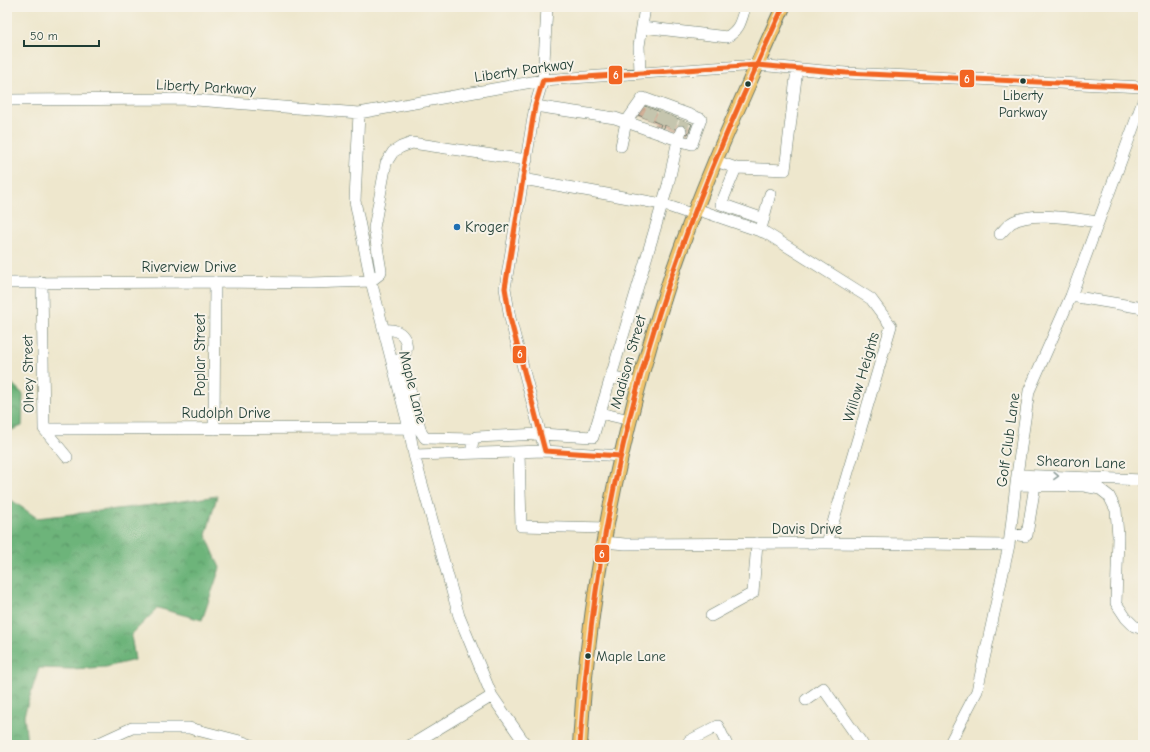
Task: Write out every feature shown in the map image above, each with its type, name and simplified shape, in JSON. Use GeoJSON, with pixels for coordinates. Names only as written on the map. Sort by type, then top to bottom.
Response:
{"type":"FeatureCollection","features":[{"type":"Feature","properties":{"kind":"main road","name":"Madison Street"},"geometry":{"type":"LineString","coordinates":[[580,745],[588,649],[604,542],[621,456],[639,384],[668,286],[695,212],[716,160],[783,7]]}},
{"type":"Feature","properties":{"kind":"street"},"geometry":{"type":"LineString","coordinates":[[545,451],[510,318],[505,288],[535,106],[543,80],[547,7]]}},
{"type":"Feature","properties":{"kind":"street"},"geometry":{"type":"LineString","coordinates":[[640,73],[639,46],[645,7]]}},
{"type":"Feature","properties":{"kind":"street"},"geometry":{"type":"LineString","coordinates":[[642,27],[727,37],[739,27],[745,7]]}},
{"type":"Feature","properties":{"kind":"street","name":"Liberty Parkway"},"geometry":{"type":"LineString","coordinates":[[7,100],[184,99],[359,113],[543,80],[757,65],[846,73],[1143,87]]}},
{"type":"Feature","properties":{"kind":"street"},"geometry":{"type":"LineString","coordinates":[[716,160],[736,168],[785,170],[797,69]]}},
{"type":"Feature","properties":{"kind":"street"},"geometry":{"type":"LineString","coordinates":[[621,146],[626,122],[644,98],[649,114]]}},
{"type":"Feature","properties":{"kind":"street","name":"Golf Club Lane"},"geometry":{"type":"LineString","coordinates":[[946,745],[950,743],[977,691],[1010,540],[1029,391],[1071,296],[1143,101]]}},
{"type":"Feature","properties":{"kind":"street"},"geometry":{"type":"LineString","coordinates":[[535,106],[615,118],[626,122],[649,114],[683,127]]}},
{"type":"Feature","properties":{"kind":"street","name":"Maple Lane"},"geometry":{"type":"LineString","coordinates":[[359,113],[354,201],[371,281],[384,330],[397,360],[414,455],[459,616],[492,696],[526,745]]}},
{"type":"Feature","properties":{"kind":"street"},"geometry":{"type":"LineString","coordinates":[[649,114],[683,127]]}},
{"type":"Feature","properties":{"kind":"street"},"geometry":{"type":"LineString","coordinates":[[384,330],[398,331],[404,337],[407,348],[406,353],[397,360],[421,432],[425,438],[473,439],[476,437],[540,434],[593,437],[662,204],[683,127]]}},
{"type":"Feature","properties":{"kind":"street"},"geometry":{"type":"LineString","coordinates":[[371,281],[380,274],[381,271],[374,228],[386,163],[393,152],[412,143],[527,160]]}},
{"type":"Feature","properties":{"kind":"street"},"geometry":{"type":"LineString","coordinates":[[736,168],[721,204],[764,219]]}},
{"type":"Feature","properties":{"kind":"street","name":"Willow Heights"},"geometry":{"type":"LineString","coordinates":[[523,179],[662,204],[723,218],[766,233],[871,299],[891,326],[827,543]]}},
{"type":"Feature","properties":{"kind":"street"},"geometry":{"type":"LineString","coordinates":[[760,231],[770,194]]}},
{"type":"Feature","properties":{"kind":"street"},"geometry":{"type":"LineString","coordinates":[[723,218],[728,206]]}},
{"type":"Feature","properties":{"kind":"street"},"geometry":{"type":"LineString","coordinates":[[1000,234],[1012,222],[1027,217],[1049,217],[1098,222]]}},
{"type":"Feature","properties":{"kind":"street","name":"Riverview Drive"},"geometry":{"type":"LineString","coordinates":[[7,283],[310,283],[371,281]]}},
{"type":"Feature","properties":{"kind":"street","name":"Olney Street"},"geometry":{"type":"LineString","coordinates":[[42,282],[44,429],[67,457]]}},
{"type":"Feature","properties":{"kind":"street","name":"Poplar Street"},"geometry":{"type":"LineString","coordinates":[[214,428],[215,282]]}},
{"type":"Feature","properties":{"kind":"street"},"geometry":{"type":"LineString","coordinates":[[1071,296],[1143,308]]}},
{"type":"Feature","properties":{"kind":"street"},"geometry":{"type":"LineString","coordinates":[[611,377],[639,384]]}},
{"type":"Feature","properties":{"kind":"street"},"geometry":{"type":"LineString","coordinates":[[600,413],[630,420]]}},
{"type":"Feature","properties":{"kind":"street","name":"Rudolph Drive"},"geometry":{"type":"LineString","coordinates":[[44,429],[409,428]]}},
{"type":"Feature","properties":{"kind":"street"},"geometry":{"type":"LineString","coordinates":[[472,453],[473,439]]}},
{"type":"Feature","properties":{"kind":"street"},"geometry":{"type":"LineString","coordinates":[[414,455],[545,451],[621,456]]}},
{"type":"Feature","properties":{"kind":"street"},"geometry":{"type":"LineString","coordinates":[[519,452],[521,526],[607,528]]}},
{"type":"Feature","properties":{"kind":"street"},"geometry":{"type":"LineString","coordinates":[[1017,480],[1035,485],[1084,486],[1100,489],[1109,496],[1116,510],[1118,536],[1116,603],[1126,618],[1134,626],[1143,629]]}},
{"type":"Feature","properties":{"kind":"street","name":"Shearon Lane"},"geometry":{"type":"LineString","coordinates":[[1017,480],[1143,480]]}},
{"type":"Feature","properties":{"kind":"street","name":"Davis Drive"},"geometry":{"type":"LineString","coordinates":[[604,542],[625,544],[1010,540],[1027,535],[1035,485]]}},
{"type":"Feature","properties":{"kind":"street"},"geometry":{"type":"LineString","coordinates":[[711,616],[753,593],[757,543]]}},
{"type":"Feature","properties":{"kind":"street"},"geometry":{"type":"LineString","coordinates":[[806,700],[824,688],[863,745]]}},
{"type":"Feature","properties":{"kind":"street"},"geometry":{"type":"LineString","coordinates":[[411,745],[492,696]]}},
{"type":"Feature","properties":{"kind":"street"},"geometry":{"type":"LineString","coordinates":[[691,745],[689,741],[718,726],[727,745]]}},
{"type":"Feature","properties":{"kind":"street"},"geometry":{"type":"LineString","coordinates":[[95,745],[132,728],[189,728],[250,745]]}},
{"type":"Feature","properties":{"kind":"green space"},"geometry":{"type":"Polygon","coordinates":[[[7,379],[23,394],[22,426],[7,432],[7,379]]]}},
{"type":"Feature","properties":{"kind":"green space"},"geometry":{"type":"Polygon","coordinates":[[[217,496],[206,535],[220,568],[202,620],[158,608],[131,635],[135,660],[106,667],[71,669],[39,668],[24,715],[27,745],[7,745],[7,497],[37,518],[217,496]]]}},
{"type":"Feature","properties":{"kind":"building"},"geometry":{"type":"Polygon","coordinates":[[[642,105],[692,124],[688,134],[665,125],[663,130],[659,129],[661,124],[638,115],[642,105]]]}},
{"type":"Feature","properties":{"kind":"tunnel"},"geometry":{"type":"LineString","coordinates":[[647,119],[652,109]]}},
{"type":"Feature","properties":{"kind":"tunnel"},"geometry":{"type":"LineString","coordinates":[[659,123],[664,113]]}},
{"type":"Feature","properties":{"kind":"tunnel"},"geometry":{"type":"LineString","coordinates":[[669,127],[674,117]]}},
{"type":"Feature","properties":{"kind":"tunnel"},"geometry":{"type":"LineString","coordinates":[[681,131],[685,121]]}},
{"type":"Feature","properties":{"kind":"transit line","name":"6"},"geometry":{"type":"LineString","coordinates":[[580,745],[585,682],[601,556],[626,432],[642,370],[660,309],[692,218],[729,127],[783,7]]}},
{"type":"Feature","properties":{"kind":"transit line","name":"6"},"geometry":{"type":"LineString","coordinates":[[621,456],[545,451],[510,318],[505,288],[535,106],[543,80],[757,65],[846,73],[1143,87]]}},
{"type":"Feature","properties":{"kind":"place","name":"Liberty Parkway"},"geometry":{"type":"Point","coordinates":[1023,81]}},
{"type":"Feature","properties":{"kind":"place","name":"Kroger"},"geometry":{"type":"Point","coordinates":[457,227]}},
{"type":"Feature","properties":{"kind":"place","name":"Maple Lane"},"geometry":{"type":"Point","coordinates":[588,656]}}]}
